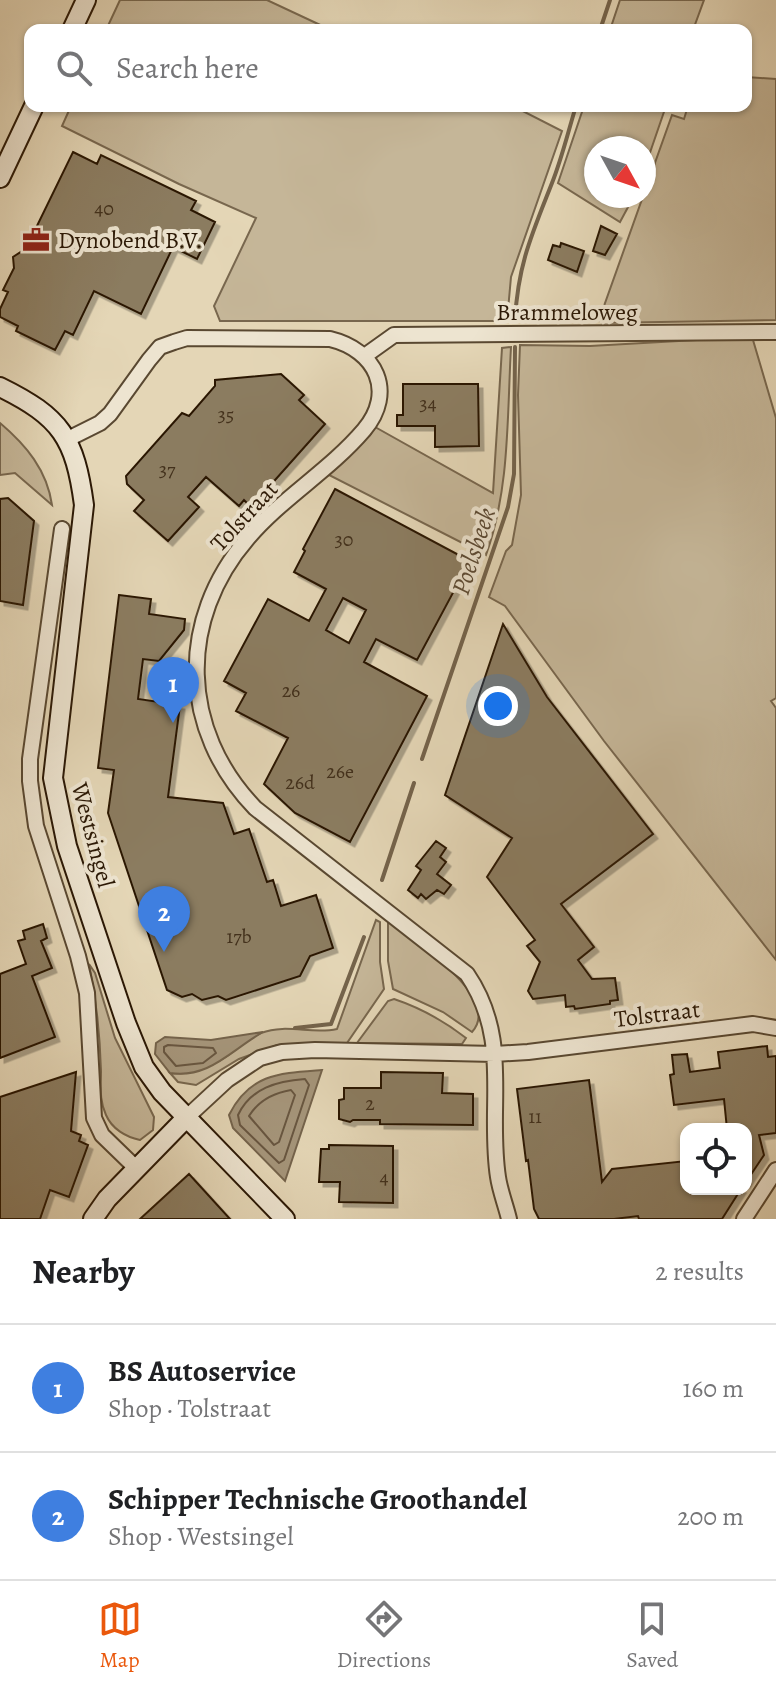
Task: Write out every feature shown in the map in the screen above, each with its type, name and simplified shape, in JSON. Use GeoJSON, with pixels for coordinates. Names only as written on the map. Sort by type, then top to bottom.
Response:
{"type":"FeatureCollection","features":[{"type":"Feature","properties":{"kind":"main road"},"geometry":{"type":"LineString","coordinates":[[75,24],[86,0]]}},
{"type":"Feature","properties":{"kind":"main road"},"geometry":{"type":"LineString","coordinates":[[0,178],[31,112]]}},
{"type":"Feature","properties":{"kind":"main road","name":"Westsingel"},"geometry":{"type":"LineString","coordinates":[[0,387],[44,414],[68,439],[80,480],[84,505],[53,778],[56,801],[81,891],[126,1023],[144,1067],[162,1092],[285,1219]]}},
{"type":"Feature","properties":{"kind":"main road"},"geometry":{"type":"LineString","coordinates":[[93,1219],[136,1168],[186,1118]]}},
{"type":"Feature","properties":{"kind":"street","name":"Brammeloweg"},"geometry":{"type":"LineString","coordinates":[[366,355],[394,335],[776,332]]}},
{"type":"Feature","properties":{"kind":"street"},"geometry":{"type":"LineString","coordinates":[[68,439],[100,423],[110,414],[160,347],[187,338],[330,339],[341,341],[366,355]]}},
{"type":"Feature","properties":{"kind":"street","name":"Tolstraat"},"geometry":{"type":"LineString","coordinates":[[366,355],[380,387],[379,403],[373,418],[344,450],[249,537],[225,567],[213,591],[204,613],[197,648],[201,706],[210,741],[240,792],[255,808],[467,974],[485,1006],[492,1029],[498,1178],[509,1219]]}},
{"type":"Feature","properties":{"kind":"street","name":"Westsingel"},"geometry":{"type":"LineString","coordinates":[[62,529],[30,759],[32,800],[36,826],[87,993],[94,1118],[102,1135],[136,1168]]}},
{"type":"Feature","properties":{"kind":"street","name":"Tolstraat"},"geometry":{"type":"LineString","coordinates":[[186,1118],[227,1080],[260,1058],[282,1052],[495,1054],[753,1024],[776,1028]]}},
{"type":"Feature","properties":{"kind":"street"},"geometry":{"type":"LineString","coordinates":[[744,1219],[776,1170]]}},
{"type":"Feature","properties":{"kind":"shaded area"},"geometry":{"type":"Polygon","coordinates":[[[120,0],[267,0],[318,24],[109,24],[120,0]]]}},
{"type":"Feature","properties":{"kind":"shaded area"},"geometry":{"type":"Polygon","coordinates":[[[620,0],[704,0],[695,24],[612,24],[620,0]]]}},
{"type":"Feature","properties":{"kind":"shaded area"},"geometry":{"type":"Polygon","coordinates":[[[752,77],[776,79],[776,320],[602,323],[599,320],[639,208],[656,208],[656,160],[672,115],[684,119],[686,112],[752,112],[752,77]]]}},
{"type":"Feature","properties":{"kind":"shaded area"},"geometry":{"type":"Polygon","coordinates":[[[68,112],[525,112],[562,131],[511,277],[507,321],[220,321],[214,306],[256,218],[62,126],[68,112]]]}},
{"type":"Feature","properties":{"kind":"shaded area"},"geometry":{"type":"Polygon","coordinates":[[[582,112],[664,112],[656,136],[584,136],[584,199],[558,183],[582,112]]]}},
{"type":"Feature","properties":{"kind":"shaded area"},"geometry":{"type":"Polygon","coordinates":[[[598,208],[628,208],[620,222],[598,208]]]}},
{"type":"Feature","properties":{"kind":"shaded area"},"geometry":{"type":"Polygon","coordinates":[[[750,337],[776,418],[776,698],[771,701],[776,708],[776,960],[604,741],[505,606],[489,597],[506,551],[512,545],[521,495],[520,345],[590,346],[750,337]]]}},
{"type":"Feature","properties":{"kind":"shaded area"},"geometry":{"type":"Polygon","coordinates":[[[511,347],[503,478],[494,530],[486,555],[329,475],[375,427],[493,493],[502,348],[511,347]]]}},
{"type":"Feature","properties":{"kind":"shaded area"},"geometry":{"type":"Polygon","coordinates":[[[0,423],[34,459],[52,505],[15,473],[0,475],[0,423]]]}},
{"type":"Feature","properties":{"kind":"shaded area"},"geometry":{"type":"Polygon","coordinates":[[[376,920],[380,922],[384,989],[347,1043],[277,1045],[239,1059],[196,1085],[178,1082],[170,1073],[190,1072],[212,1065],[256,1035],[271,1030],[337,1029],[376,920]]]}},
{"type":"Feature","properties":{"kind":"shaded area"},"geometry":{"type":"Polygon","coordinates":[[[388,921],[433,955],[465,986],[475,1002],[478,1018],[472,1032],[443,1012],[393,989],[388,961],[388,921]]]}},
{"type":"Feature","properties":{"kind":"shaded area"},"geometry":{"type":"Polygon","coordinates":[[[89,964],[95,973],[115,1038],[154,1117],[153,1130],[140,1140],[116,1128],[104,1109],[97,1017],[89,964]]]}},
{"type":"Feature","properties":{"kind":"shaded area"},"geometry":{"type":"Polygon","coordinates":[[[394,999],[414,1006],[466,1038],[462,1044],[357,1043],[388,1001],[394,999]]]}},
{"type":"Feature","properties":{"kind":"water"},"geometry":{"type":"Polygon","coordinates":[[[263,1032],[219,1062],[196,1072],[170,1073],[155,1054],[156,1043],[165,1037],[211,1040],[263,1032]]]}},
{"type":"Feature","properties":{"kind":"water"},"geometry":{"type":"Polygon","coordinates":[[[322,1070],[285,1181],[233,1128],[229,1115],[237,1101],[257,1083],[280,1074],[322,1070]]]}},
{"type":"Feature","properties":{"kind":"building"},"geometry":{"type":"Polygon","coordinates":[[[73,152],[97,164],[101,155],[196,201],[191,210],[215,222],[197,259],[173,247],[141,314],[94,291],[73,335],[65,331],[55,350],[16,331],[18,326],[0,317],[0,309],[8,292],[3,290],[14,268],[13,257],[22,251],[33,228],[35,230],[73,152]]]}},
{"type":"Feature","properties":{"kind":"building"},"geometry":{"type":"Polygon","coordinates":[[[601,226],[617,234],[605,255],[593,251],[601,226]]]}},
{"type":"Feature","properties":{"kind":"building"},"geometry":{"type":"Polygon","coordinates":[[[561,243],[584,251],[577,272],[548,260],[553,245],[560,247],[561,243]]]}},
{"type":"Feature","properties":{"kind":"building"},"geometry":{"type":"Polygon","coordinates":[[[281,374],[304,395],[299,400],[325,424],[251,507],[244,500],[239,506],[206,477],[188,497],[199,507],[168,541],[134,511],[144,500],[127,484],[126,476],[182,413],[189,416],[215,386],[215,380],[281,374]]]}},
{"type":"Feature","properties":{"kind":"building"},"geometry":{"type":"Polygon","coordinates":[[[403,384],[478,384],[479,446],[435,447],[435,426],[397,426],[397,415],[403,415],[403,384]]]}},
{"type":"Feature","properties":{"kind":"building"},"geometry":{"type":"Polygon","coordinates":[[[335,489],[470,561],[417,660],[376,639],[364,662],[427,696],[350,842],[295,813],[264,784],[288,738],[236,711],[246,693],[224,681],[268,599],[309,621],[326,589],[294,572],[305,551],[303,549],[335,489]],[[343,598],[326,630],[349,643],[366,610],[343,598]]]}},
{"type":"Feature","properties":{"kind":"building"},"geometry":{"type":"Polygon","coordinates":[[[8,498],[34,521],[23,605],[0,601],[0,499],[8,498]]]}},
{"type":"Feature","properties":{"kind":"building"},"geometry":{"type":"Polygon","coordinates":[[[119,595],[151,599],[149,614],[185,619],[184,630],[159,661],[143,659],[138,699],[180,705],[168,797],[223,803],[234,834],[249,829],[267,882],[273,880],[281,906],[316,895],[333,948],[310,956],[300,976],[226,1000],[218,996],[202,1000],[192,994],[182,997],[167,990],[108,813],[114,770],[98,768],[119,595]]]}},
{"type":"Feature","properties":{"kind":"building"},"geometry":{"type":"Polygon","coordinates":[[[503,624],[547,697],[653,834],[561,904],[594,947],[578,960],[592,979],[615,978],[618,1000],[610,1001],[610,1004],[575,1009],[574,1006],[566,1007],[565,995],[533,999],[528,991],[540,962],[527,946],[535,940],[487,877],[512,838],[445,795],[503,624]]]}},
{"type":"Feature","properties":{"kind":"building"},"geometry":{"type":"Polygon","coordinates":[[[436,841],[446,848],[440,857],[446,862],[437,874],[451,885],[444,894],[437,890],[426,899],[421,894],[418,898],[408,890],[421,870],[416,866],[436,841]]]}},
{"type":"Feature","properties":{"kind":"building"},"geometry":{"type":"Polygon","coordinates":[[[43,924],[47,938],[41,941],[52,968],[32,976],[55,1037],[0,1058],[0,974],[26,964],[18,941],[25,939],[23,931],[43,924]]]}},
{"type":"Feature","properties":{"kind":"building"},"geometry":{"type":"Polygon","coordinates":[[[767,1046],[768,1057],[776,1056],[776,1133],[759,1135],[764,1155],[752,1173],[752,1123],[726,1123],[724,1099],[674,1105],[670,1075],[674,1074],[672,1055],[687,1054],[690,1072],[720,1068],[718,1052],[767,1046]]]}},
{"type":"Feature","properties":{"kind":"building"},"geometry":{"type":"Polygon","coordinates":[[[76,1072],[71,1131],[81,1135],[79,1141],[88,1145],[69,1197],[50,1190],[40,1219],[0,1219],[0,1097],[76,1072]]]}},
{"type":"Feature","properties":{"kind":"building"},"geometry":{"type":"Polygon","coordinates":[[[381,1072],[443,1073],[442,1093],[473,1094],[473,1125],[380,1124],[380,1120],[350,1122],[339,1119],[339,1100],[344,1099],[344,1088],[381,1088],[381,1072]]]}},
{"type":"Feature","properties":{"kind":"building"},"geometry":{"type":"Polygon","coordinates":[[[589,1080],[602,1182],[612,1169],[680,1162],[680,1195],[737,1195],[722,1219],[639,1219],[638,1216],[539,1219],[534,1209],[517,1089],[589,1080]]]}},
{"type":"Feature","properties":{"kind":"building"},"geometry":{"type":"Polygon","coordinates":[[[329,1145],[393,1146],[393,1203],[339,1202],[340,1182],[319,1182],[321,1149],[329,1149],[329,1145]]]}},
{"type":"Feature","properties":{"kind":"building"},"geometry":{"type":"Polygon","coordinates":[[[189,1174],[230,1219],[140,1219],[189,1174]]]}},
{"type":"Feature","properties":{"kind":"waterway","name":"Poelsbeek"},"geometry":{"type":"LineString","coordinates":[[602,24],[610,0]]}},
{"type":"Feature","properties":{"kind":"waterway","name":"Poelsbeek"},"geometry":{"type":"LineString","coordinates":[[515,320],[519,282],[527,250],[559,164],[574,112]]}},
{"type":"Feature","properties":{"kind":"waterway","name":"Poelsbeek"},"geometry":{"type":"LineString","coordinates":[[422,759],[508,507],[514,474],[515,347]]}},
{"type":"Feature","properties":{"kind":"waterway","name":"Poelsbeek"},"geometry":{"type":"LineString","coordinates":[[382,880],[414,783]]}},
{"type":"Feature","properties":{"kind":"waterway","name":"Poelsbeek"},"geometry":{"type":"LineString","coordinates":[[295,1028],[331,1024],[364,937]]}},
{"type":"Feature","properties":{"kind":"place","name":"Dynobend B.V."},"geometry":{"type":"Point","coordinates":[36,240]}},
{"type":"Feature","properties":{"kind":"place","name":"BS Autoservice"},"geometry":{"type":"Point","coordinates":[173,723]}},
{"type":"Feature","properties":{"kind":"place","name":"Schipper Technische Groothandel"},"geometry":{"type":"Point","coordinates":[164,952]}}]}
